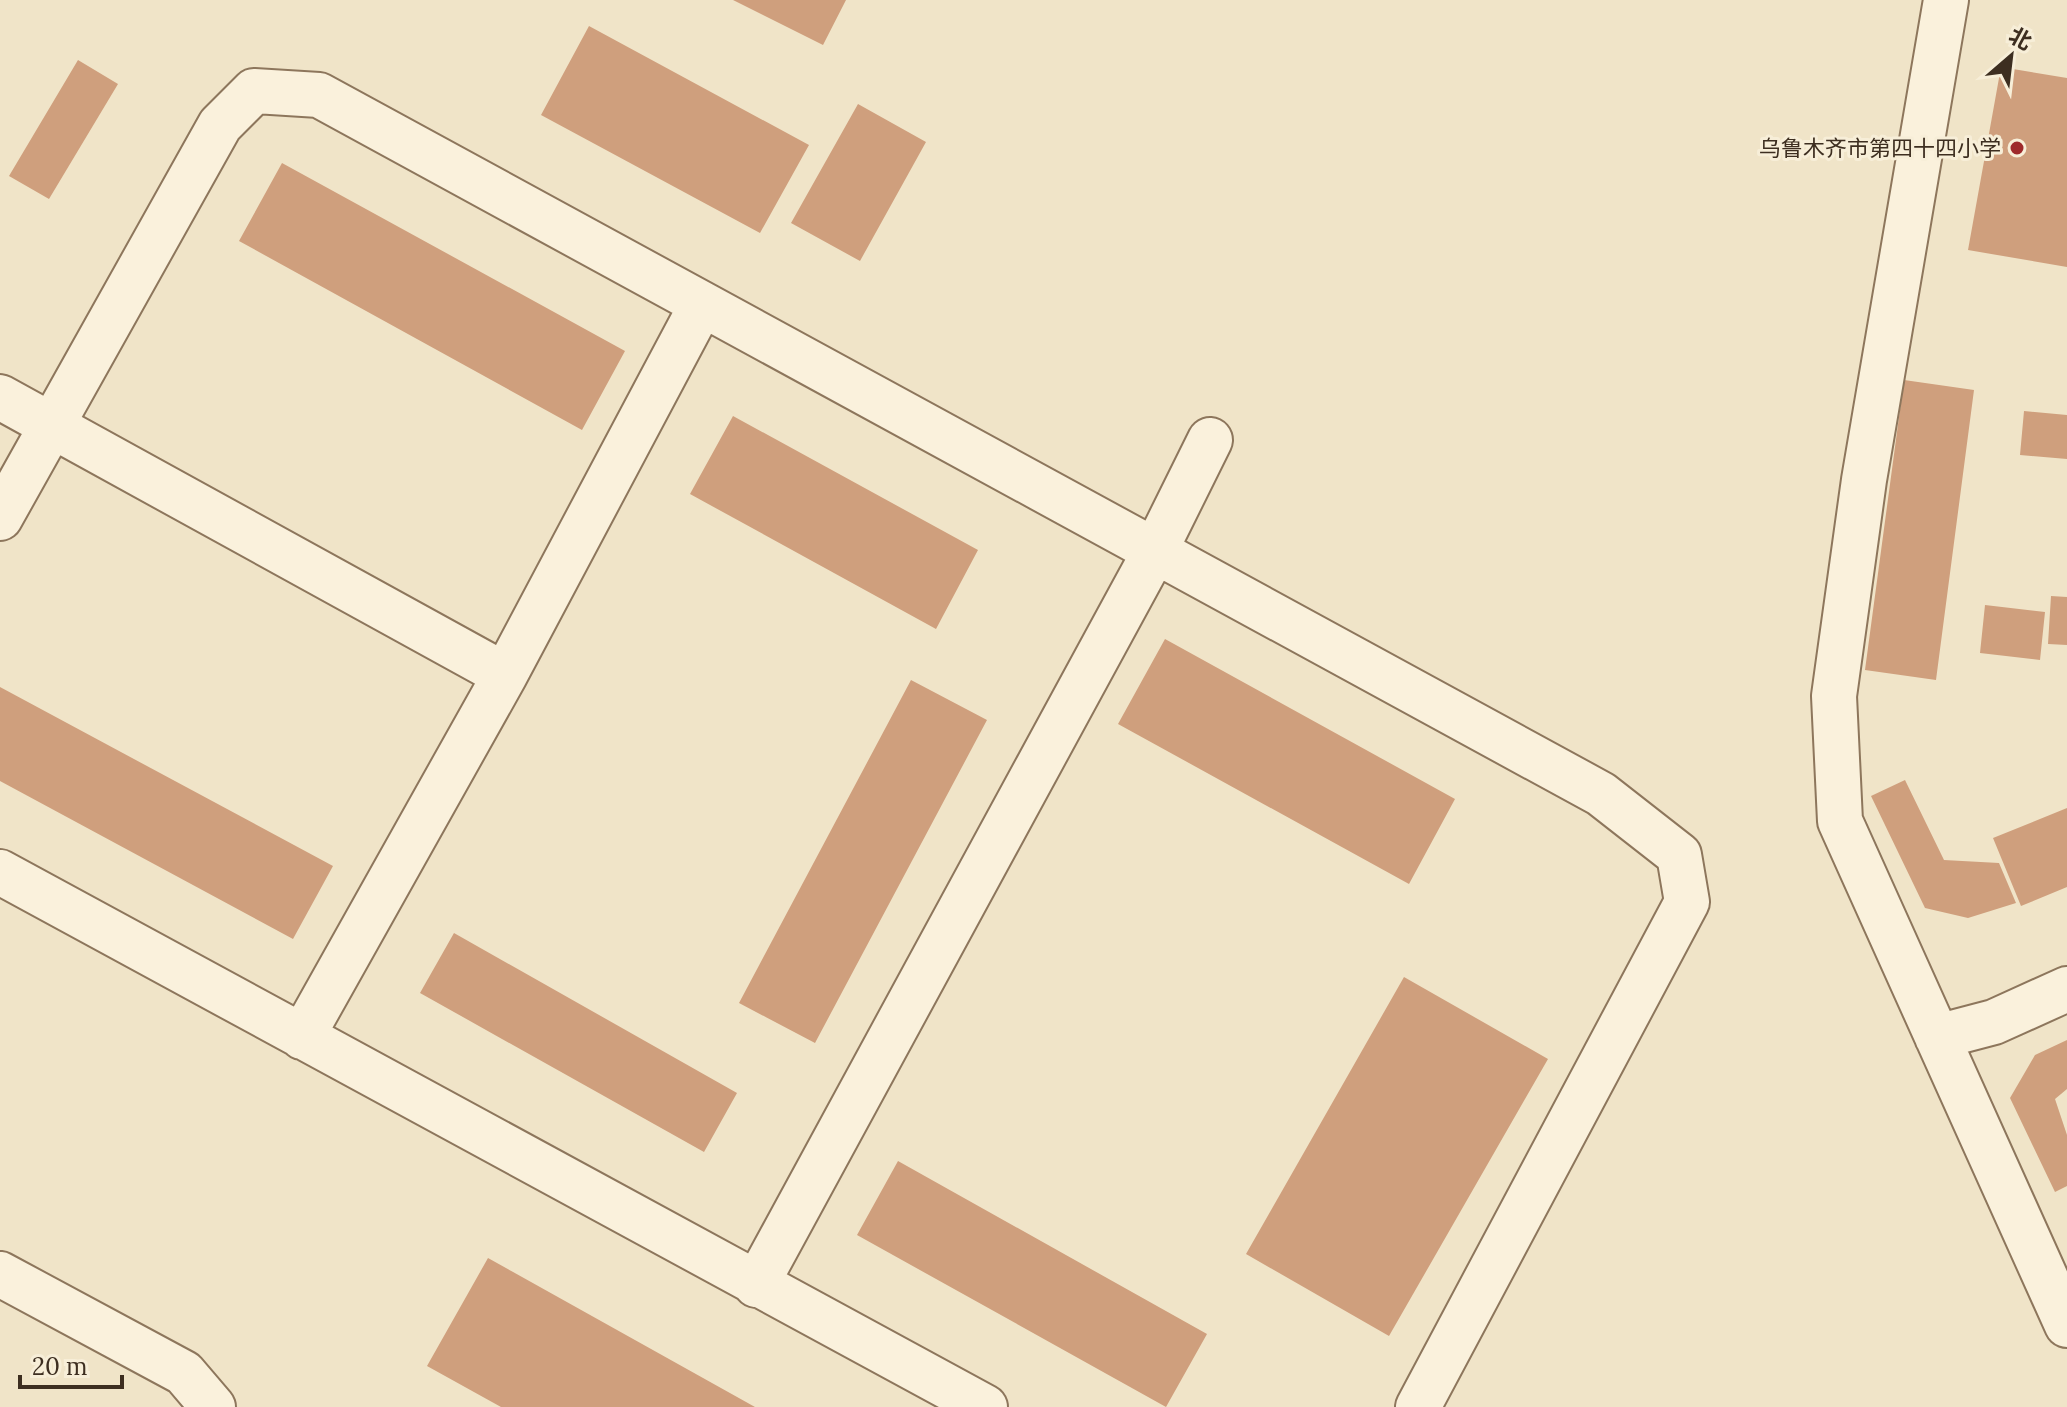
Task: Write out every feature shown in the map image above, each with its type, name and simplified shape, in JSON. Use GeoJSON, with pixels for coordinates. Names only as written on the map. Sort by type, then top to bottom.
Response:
{"type":"FeatureCollection","features":[{"type":"Feature","properties":{"kind":"street"},"geometry":{"type":"LineString","coordinates":[[1946,0],[1864,480],[1834,696],[1840,821],[2067,1325]]}},
{"type":"Feature","properties":{"kind":"street"},"geometry":{"type":"LineString","coordinates":[[0,518],[220,125],[254,91],[319,95],[1601,794],[1679,855],[1687,902],[1418,1407]]}},
{"type":"Feature","properties":{"kind":"street"},"geometry":{"type":"LineString","coordinates":[[302,1037],[505,675],[702,304]]}},
{"type":"Feature","properties":{"kind":"street"},"geometry":{"type":"LineString","coordinates":[[0,397],[505,675]]}},
{"type":"Feature","properties":{"kind":"street"},"geometry":{"type":"LineString","coordinates":[[756,1285],[1155,551],[1210,440]]}},
{"type":"Feature","properties":{"kind":"street"},"geometry":{"type":"LineString","coordinates":[[0,872],[985,1407]]}},
{"type":"Feature","properties":{"kind":"street"},"geometry":{"type":"LineString","coordinates":[[1937,1037],[1994,1022],[2067,989]]}},
{"type":"Feature","properties":{"kind":"street"},"geometry":{"type":"LineString","coordinates":[[0,1274],[184,1373],[213,1407]]}},
{"type":"Feature","properties":{"kind":"building"},"geometry":{"type":"Polygon","coordinates":[[[733,0],[846,0],[823,45],[733,0]]]}},
{"type":"Feature","properties":{"kind":"building"},"geometry":{"type":"Polygon","coordinates":[[[589,26],[809,145],[760,233],[541,115],[589,26]]]}},
{"type":"Feature","properties":{"kind":"building"},"geometry":{"type":"Polygon","coordinates":[[[78,60],[118,84],[49,199],[9,176],[78,60]]]}},
{"type":"Feature","properties":{"kind":"building"},"geometry":{"type":"Polygon","coordinates":[[[2001,67],[2067,78],[2067,267],[1968,250],[2001,67]]]}},
{"type":"Feature","properties":{"kind":"building"},"geometry":{"type":"Polygon","coordinates":[[[858,104],[926,142],[860,261],[791,223],[858,104]]]}},
{"type":"Feature","properties":{"kind":"building"},"geometry":{"type":"Polygon","coordinates":[[[282,163],[625,351],[582,430],[239,241],[282,163]]]}},
{"type":"Feature","properties":{"kind":"building"},"geometry":{"type":"Polygon","coordinates":[[[1904,380],[1974,390],[1936,680],[1865,670],[1904,380]]]}},
{"type":"Feature","properties":{"kind":"building"},"geometry":{"type":"Polygon","coordinates":[[[2024,411],[2067,415],[2067,459],[2020,455],[2024,411]]]}},
{"type":"Feature","properties":{"kind":"building"},"geometry":{"type":"Polygon","coordinates":[[[733,416],[978,550],[936,629],[690,494],[733,416]]]}},
{"type":"Feature","properties":{"kind":"building"},"geometry":{"type":"Polygon","coordinates":[[[2051,596],[2067,597],[2067,645],[2048,644],[2051,596]]]}},
{"type":"Feature","properties":{"kind":"building"},"geometry":{"type":"Polygon","coordinates":[[[1985,605],[2045,612],[2040,660],[1980,653],[1985,605]]]}},
{"type":"Feature","properties":{"kind":"building"},"geometry":{"type":"Polygon","coordinates":[[[1165,639],[1455,799],[1409,884],[1118,724],[1165,639]]]}},
{"type":"Feature","properties":{"kind":"building"},"geometry":{"type":"Polygon","coordinates":[[[911,680],[987,720],[815,1043],[739,1003],[911,680]]]}},
{"type":"Feature","properties":{"kind":"building"},"geometry":{"type":"Polygon","coordinates":[[[0,687],[333,866],[293,939],[0,781],[0,687]]]}},
{"type":"Feature","properties":{"kind":"building"},"geometry":{"type":"Polygon","coordinates":[[[1905,780],[1944,860],[1999,863],[2016,903],[1968,918],[1925,908],[1871,796],[1905,780]]]}},
{"type":"Feature","properties":{"kind":"building"},"geometry":{"type":"Polygon","coordinates":[[[2067,808],[2067,887],[2021,906],[1993,838],[2067,808]]]}},
{"type":"Feature","properties":{"kind":"building"},"geometry":{"type":"Polygon","coordinates":[[[454,933],[737,1093],[704,1152],[420,993],[454,933]]]}},
{"type":"Feature","properties":{"kind":"building"},"geometry":{"type":"Polygon","coordinates":[[[1404,977],[1548,1059],[1389,1336],[1246,1254],[1404,977]]]}},
{"type":"Feature","properties":{"kind":"building"},"geometry":{"type":"Polygon","coordinates":[[[2067,1040],[2067,1089],[2055,1099],[2067,1135],[2067,1186],[2055,1192],[2010,1098],[2035,1055],[2067,1040]]]}},
{"type":"Feature","properties":{"kind":"building"},"geometry":{"type":"Polygon","coordinates":[[[898,1161],[1207,1334],[1166,1407],[857,1235],[898,1161]]]}},
{"type":"Feature","properties":{"kind":"building"},"geometry":{"type":"Polygon","coordinates":[[[488,1258],[755,1407],[501,1407],[427,1366],[488,1258]]]}},
{"type":"Feature","properties":{"kind":"place","name":"乌鲁木齐市第四十四小学"},"geometry":{"type":"Point","coordinates":[2017,148]}}]}
